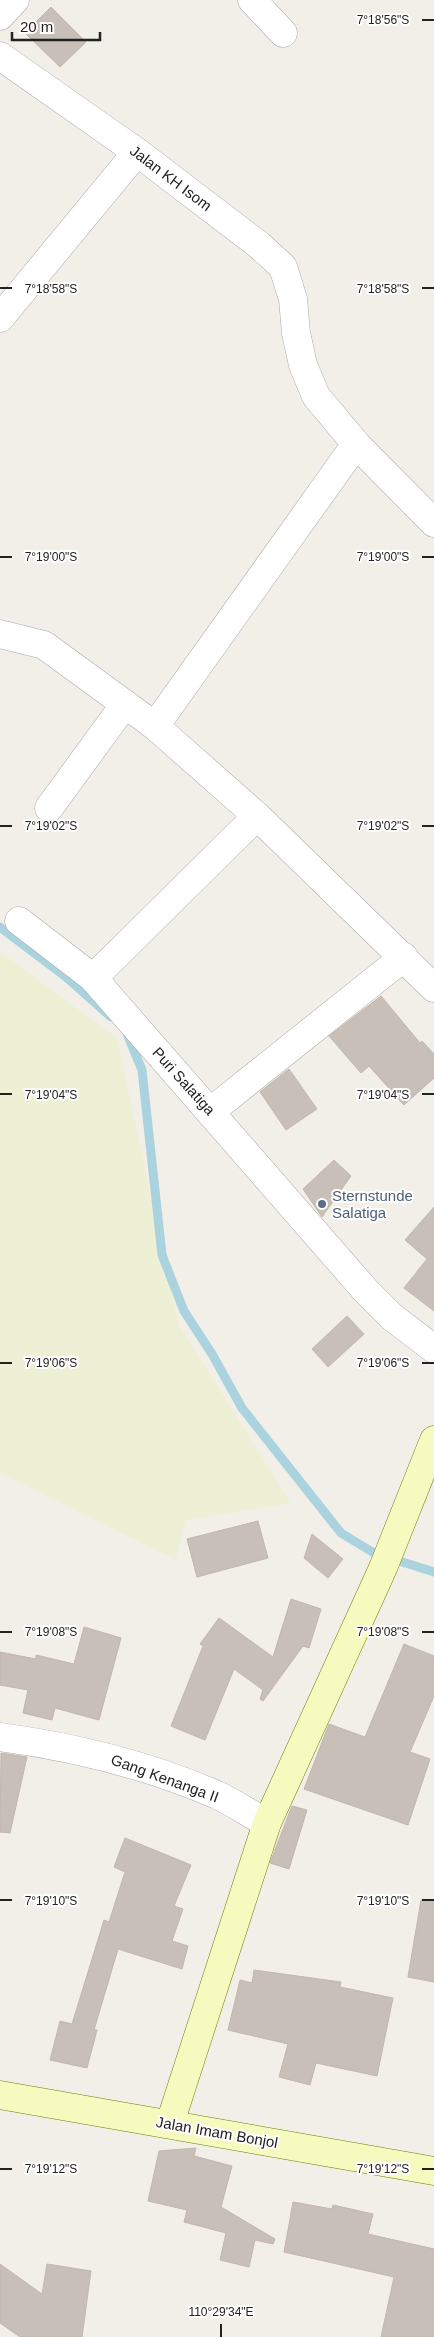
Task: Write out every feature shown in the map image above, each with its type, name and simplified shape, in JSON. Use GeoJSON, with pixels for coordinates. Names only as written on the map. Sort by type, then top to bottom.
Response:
{"type":"FeatureCollection","features":[{"type":"Feature","properties":{"kind":"street"},"geometry":{"type":"LineString","coordinates":[[0,16],[15,0]]}},
{"type":"Feature","properties":{"kind":"street"},"geometry":{"type":"LineString","coordinates":[[252,0],[283,32]]}},
{"type":"Feature","properties":{"kind":"street","name":"Jalan KH Isom"},"geometry":{"type":"LineString","coordinates":[[0,56],[137,152],[260,245],[283,267],[293,298],[296,333],[303,365],[316,396],[356,444],[434,523]]}},
{"type":"Feature","properties":{"kind":"street"},"geometry":{"type":"LineString","coordinates":[[0,318],[137,152]]}},
{"type":"Feature","properties":{"kind":"street"},"geometry":{"type":"LineString","coordinates":[[155,726],[356,444]]}},
{"type":"Feature","properties":{"kind":"street"},"geometry":{"type":"LineString","coordinates":[[0,634],[44,645],[155,726],[256,816],[434,988]]}},
{"type":"Feature","properties":{"kind":"street"},"geometry":{"type":"LineString","coordinates":[[49,808],[125,704]]}},
{"type":"Feature","properties":{"kind":"street"},"geometry":{"type":"LineString","coordinates":[[93,978],[256,816]]}},
{"type":"Feature","properties":{"kind":"street","name":"Puri Salatiga"},"geometry":{"type":"LineString","coordinates":[[19,921],[93,978],[211,1111],[366,1291],[392,1317],[434,1349]]}},
{"type":"Feature","properties":{"kind":"street"},"geometry":{"type":"LineString","coordinates":[[211,1111],[404,957]]}},
{"type":"Feature","properties":{"kind":"street"},"geometry":{"type":"LineString","coordinates":[[170,2124],[267,1823],[398,1534],[434,1440]]}},
{"type":"Feature","properties":{"kind":"street","name":"Gang Kenanga II"},"geometry":{"type":"LineString","coordinates":[[0,1737],[128,1762],[218,1796],[267,1823]]}},
{"type":"Feature","properties":{"kind":"street","name":"Jalan Imam Bonjol"},"geometry":{"type":"LineString","coordinates":[[0,2095],[434,2171]]}},
{"type":"Feature","properties":{"kind":"green space"},"geometry":{"type":"Polygon","coordinates":[[[0,952],[117,1038],[179,1325],[291,1503],[186,1520],[176,1560],[0,1473],[0,952]]]}},
{"type":"Feature","properties":{"kind":"building"},"geometry":{"type":"Polygon","coordinates":[[[51,7],[86,42],[60,67],[25,33],[51,7]]]}},
{"type":"Feature","properties":{"kind":"building"},"geometry":{"type":"Polygon","coordinates":[[[381,996],[420,1043],[422,1041],[434,1054],[434,1078],[404,1105],[369,1066],[361,1073],[329,1036],[381,996]]]}},
{"type":"Feature","properties":{"kind":"building"},"geometry":{"type":"Polygon","coordinates":[[[289,1069],[317,1109],[286,1130],[260,1092],[289,1069]]]}},
{"type":"Feature","properties":{"kind":"building","name":"Sternstunde Salatiga"},"geometry":{"type":"Polygon","coordinates":[[[334,1160],[351,1176],[322,1217],[303,1189],[334,1160]]]}},
{"type":"Feature","properties":{"kind":"building"},"geometry":{"type":"Polygon","coordinates":[[[434,1207],[434,1311],[404,1288],[427,1259],[405,1240],[434,1207]]]}},
{"type":"Feature","properties":{"kind":"building"},"geometry":{"type":"Polygon","coordinates":[[[347,1316],[364,1334],[328,1367],[312,1349],[347,1316]]]}},
{"type":"Feature","properties":{"kind":"building"},"geometry":{"type":"Polygon","coordinates":[[[258,1521],[268,1558],[197,1577],[187,1539],[258,1521]]]}},
{"type":"Feature","properties":{"kind":"building"},"geometry":{"type":"Polygon","coordinates":[[[312,1534],[343,1559],[328,1578],[304,1558],[312,1534]]]}},
{"type":"Feature","properties":{"kind":"building"},"geometry":{"type":"Polygon","coordinates":[[[291,1599],[321,1609],[309,1648],[303,1646],[263,1701],[260,1699],[263,1690],[234,1669],[205,1740],[171,1726],[203,1646],[200,1644],[219,1618],[273,1657],[291,1599]]]}},
{"type":"Feature","properties":{"kind":"building"},"geometry":{"type":"Polygon","coordinates":[[[84,1627],[121,1638],[99,1720],[55,1708],[52,1720],[23,1713],[28,1690],[0,1685],[0,1652],[36,1659],[36,1655],[74,1664],[84,1627]]]}},
{"type":"Feature","properties":{"kind":"building"},"geometry":{"type":"Polygon","coordinates":[[[404,1644],[434,1656],[434,1696],[410,1752],[430,1759],[408,1825],[304,1789],[329,1724],[365,1737],[404,1644]]]}},
{"type":"Feature","properties":{"kind":"building"},"geometry":{"type":"Polygon","coordinates":[[[1,1753],[27,1757],[10,1833],[0,1832],[1,1753]]]}},
{"type":"Feature","properties":{"kind":"building"},"geometry":{"type":"Polygon","coordinates":[[[292,1806],[307,1810],[289,1869],[270,1863],[292,1806]]]}},
{"type":"Feature","properties":{"kind":"building"},"geometry":{"type":"Polygon","coordinates":[[[125,1838],[191,1865],[174,1906],[183,1909],[172,1941],[188,1946],[182,1969],[118,1949],[94,2030],[97,2030],[87,2068],[50,2060],[60,2021],[72,2024],[104,1920],[109,1922],[125,1872],[114,1867],[125,1838]]]}},
{"type":"Feature","properties":{"kind":"building"},"geometry":{"type":"Polygon","coordinates":[[[421,1900],[434,1901],[434,1982],[408,1977],[421,1900]]]}},
{"type":"Feature","properties":{"kind":"building"},"geometry":{"type":"Polygon","coordinates":[[[254,1970],[341,1982],[340,1987],[393,1998],[377,2076],[316,2063],[310,2085],[279,2077],[288,2044],[228,2030],[240,1980],[252,1983],[254,1970]]]}},
{"type":"Feature","properties":{"kind":"building"},"geometry":{"type":"Polygon","coordinates":[[[196,2148],[194,2156],[232,2166],[221,2207],[275,2239],[273,2244],[255,2240],[249,2267],[220,2260],[226,2233],[184,2222],[187,2210],[148,2201],[159,2151],[196,2148]]]}},
{"type":"Feature","properties":{"kind":"building"},"geometry":{"type":"Polygon","coordinates":[[[293,2202],[332,2209],[333,2205],[373,2214],[368,2234],[434,2249],[434,2337],[381,2337],[394,2277],[284,2252],[293,2202]]]}},
{"type":"Feature","properties":{"kind":"building"},"geometry":{"type":"Polygon","coordinates":[[[0,2264],[42,2294],[47,2264],[91,2271],[82,2337],[20,2337],[0,2323],[0,2264]]]}},
{"type":"Feature","properties":{"kind":"waterway"},"geometry":{"type":"LineString","coordinates":[[0,927],[66,977],[111,1017]]}},
{"type":"Feature","properties":{"kind":"waterway"},"geometry":{"type":"LineString","coordinates":[[126,1031],[142,1070],[162,1255],[184,1311],[212,1354],[242,1408],[341,1533],[374,1553],[434,1572]]}},
{"type":"Feature","properties":{"kind":"place","name":"Sternstunde Salatiga"},"geometry":{"type":"Point","coordinates":[322,1204]}}]}
